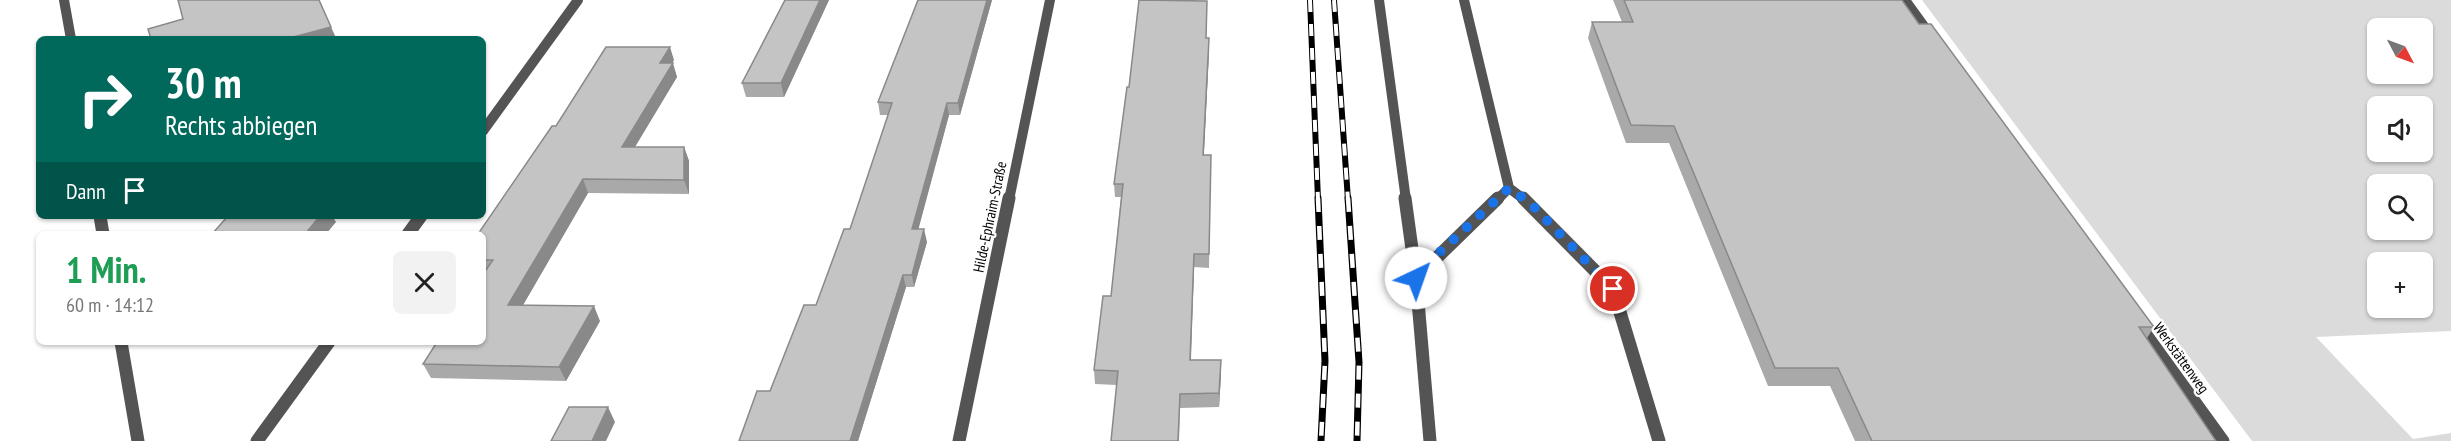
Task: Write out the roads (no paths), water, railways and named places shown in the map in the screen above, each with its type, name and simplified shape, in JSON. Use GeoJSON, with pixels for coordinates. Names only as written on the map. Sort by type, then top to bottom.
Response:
{"type":"FeatureCollection","features":[{"type":"Feature","properties":{"kind":"street"},"geometry":{"type":"LineString","coordinates":[[64,0],[70,36]]}},
{"type":"Feature","properties":{"kind":"street"},"geometry":{"type":"LineString","coordinates":[[486,127],[579,0]]}},
{"type":"Feature","properties":{"kind":"street","name":"Hilde-Ephraim-Straße"},"geometry":{"type":"LineString","coordinates":[[958,441],[1050,0]]}},
{"type":"Feature","properties":{"kind":"street"},"geometry":{"type":"LineString","coordinates":[[1379,0],[1416,278],[1430,441]]}},
{"type":"Feature","properties":{"kind":"street"},"geometry":{"type":"LineString","coordinates":[[1464,0],[1509,188],[1530,203],[1613,289],[1659,441]]}},
{"type":"Feature","properties":{"kind":"street"},"geometry":{"type":"LineString","coordinates":[[1905,0],[1940,48]]}},
{"type":"Feature","properties":{"kind":"street"},"geometry":{"type":"LineString","coordinates":[[1416,278],[1440,252],[1509,188]]}},
{"type":"Feature","properties":{"kind":"street","name":"Werkstättenweg"},"geometry":{"type":"LineString","coordinates":[[2133,316],[2223,441]]}},
{"type":"Feature","properties":{"kind":"street"},"geometry":{"type":"LineString","coordinates":[[122,345],[138,441]]}},
{"type":"Feature","properties":{"kind":"street"},"geometry":{"type":"LineString","coordinates":[[257,441],[327,345]]}},
{"type":"Feature","properties":{"kind":"railway"},"geometry":{"type":"LineString","coordinates":[[1310,0],[1318,200]]}},
{"type":"Feature","properties":{"kind":"railway"},"geometry":{"type":"LineString","coordinates":[[1334,0],[1348,200]]}},
{"type":"Feature","properties":{"kind":"railway"},"geometry":{"type":"LineString","coordinates":[[1318,198],[1325,361],[1321,441]]}},
{"type":"Feature","properties":{"kind":"railway"},"geometry":{"type":"LineString","coordinates":[[1348,198],[1359,362],[1357,441]]}}]}
